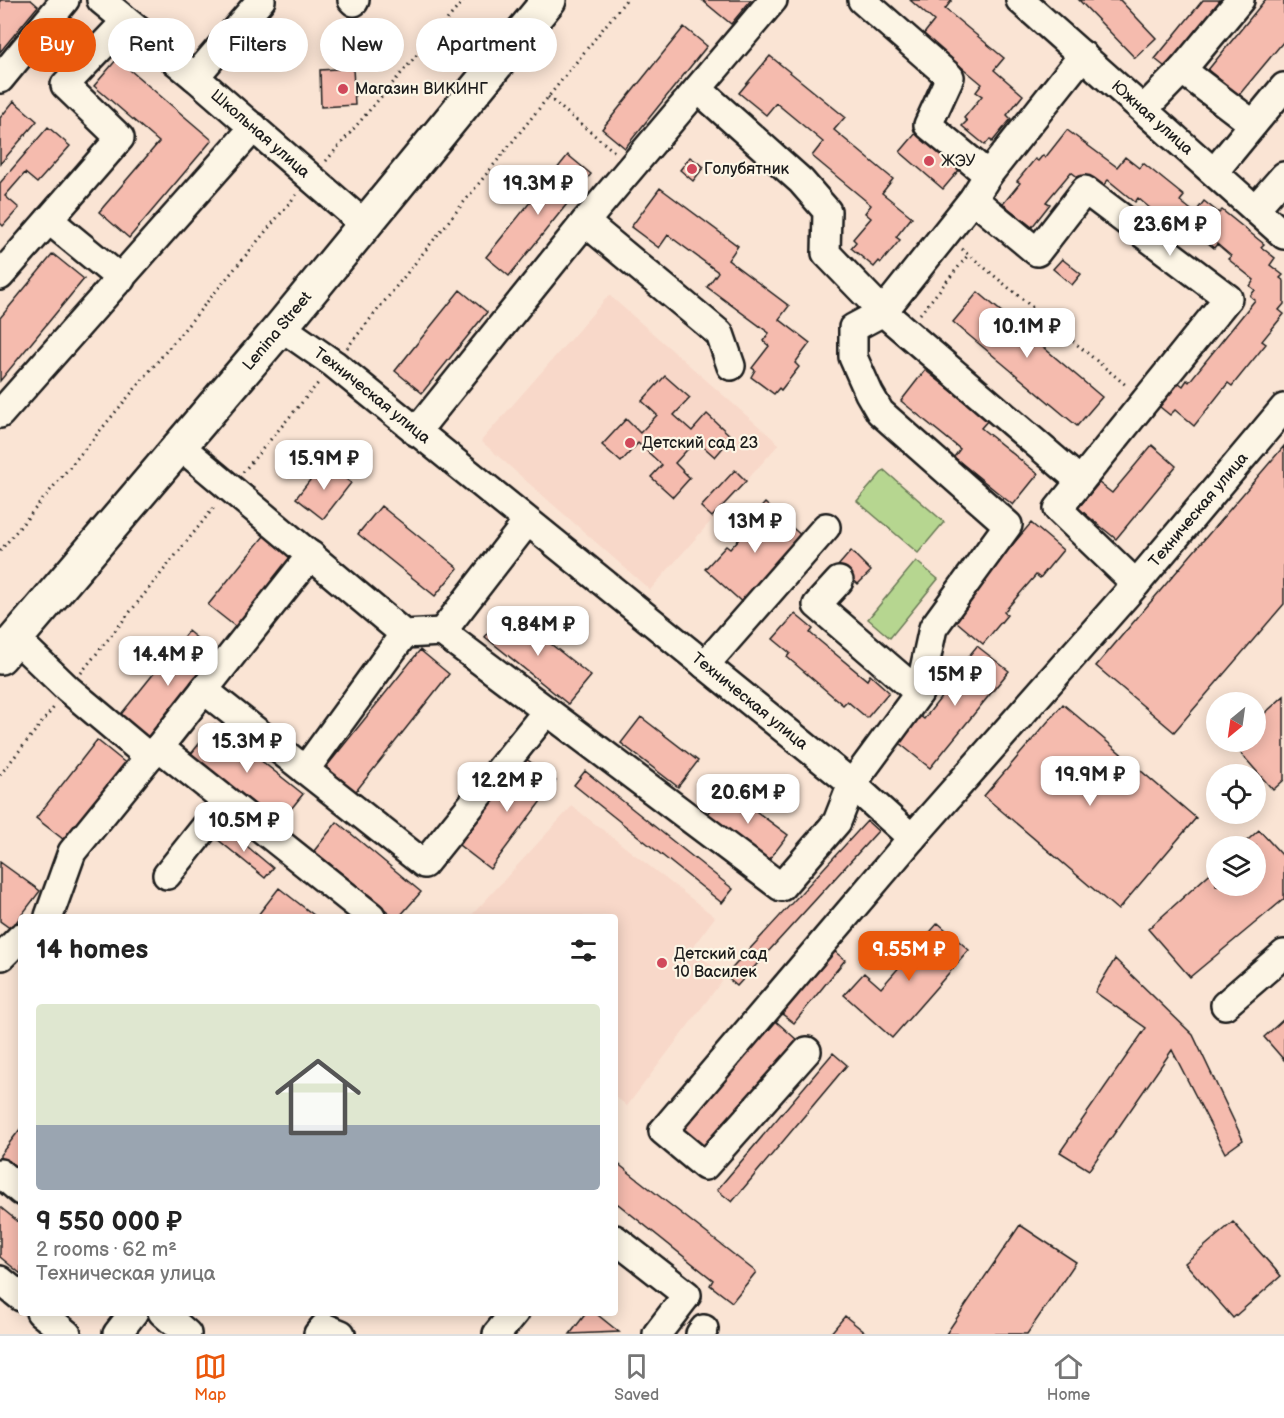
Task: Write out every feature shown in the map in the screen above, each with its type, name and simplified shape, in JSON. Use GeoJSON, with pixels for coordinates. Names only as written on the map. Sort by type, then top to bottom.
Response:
{"type":"FeatureCollection","features":[{"type":"Feature","properties":{"kind":"main road","name":"Lenina Street"},"geometry":{"type":"LineString","coordinates":[[8,648],[281,327],[549,0]]}},
{"type":"Feature","properties":{"kind":"street"},"geometry":{"type":"LineString","coordinates":[[0,79],[65,0]]}},
{"type":"Feature","properties":{"kind":"street","name":"Школьная улица"},"geometry":{"type":"LineString","coordinates":[[101,0],[122,18]]}},
{"type":"Feature","properties":{"kind":"street"},"geometry":{"type":"LineString","coordinates":[[195,77],[261,0]]}},
{"type":"Feature","properties":{"kind":"street"},"geometry":{"type":"LineString","coordinates":[[416,432],[585,222],[773,0]]}},
{"type":"Feature","properties":{"kind":"street"},"geometry":{"type":"LineString","coordinates":[[862,0],[950,77],[928,124],[988,175]]}},
{"type":"Feature","properties":{"kind":"street","name":"Южная улица"},"geometry":{"type":"LineString","coordinates":[[1020,0],[1284,235]]}},
{"type":"Feature","properties":{"kind":"street"},"geometry":{"type":"LineString","coordinates":[[1144,110],[1182,70],[1240,0]]}},
{"type":"Feature","properties":{"kind":"street"},"geometry":{"type":"LineString","coordinates":[[0,276],[120,138],[65,85],[108,40]]}},
{"type":"Feature","properties":{"kind":"street"},"geometry":{"type":"LineString","coordinates":[[180,446],[404,634],[442,632],[781,886],[837,822],[852,784],[919,693],[933,628],[1008,525],[880,412],[853,357],[853,328],[883,312],[1083,55]]}},
{"type":"Feature","properties":{"kind":"street"},"geometry":{"type":"LineString","coordinates":[[1182,70],[1253,124]]}},
{"type":"Feature","properties":{"kind":"street","name":"Школьная улица"},"geometry":{"type":"LineString","coordinates":[[189,72],[364,224]]}},
{"type":"Feature","properties":{"kind":"street"},"geometry":{"type":"LineString","coordinates":[[1214,172],[1284,87]]}},
{"type":"Feature","properties":{"kind":"street"},"geometry":{"type":"LineString","coordinates":[[698,89],[808,189],[826,212],[826,253],[883,312],[1080,480]]}},
{"type":"Feature","properties":{"kind":"street"},"geometry":{"type":"LineString","coordinates":[[0,414],[254,127]]}},
{"type":"Feature","properties":{"kind":"street"},"geometry":{"type":"LineString","coordinates":[[1255,209],[1284,176]]}},
{"type":"Feature","properties":{"kind":"street"},"geometry":{"type":"LineString","coordinates":[[972,199],[1037,252],[1085,190],[1228,298],[1058,509],[1136,584]]}},
{"type":"Feature","properties":{"kind":"street"},"geometry":{"type":"LineString","coordinates":[[49,220],[121,279]]}},
{"type":"Feature","properties":{"kind":"street"},"geometry":{"type":"LineString","coordinates":[[585,222],[720,334],[731,366]]}},
{"type":"Feature","properties":{"kind":"street","name":"Техническая улица"},"geometry":{"type":"LineString","coordinates":[[281,327],[334,364],[852,784],[912,838],[1136,584],[1284,408]]}},
{"type":"Feature","properties":{"kind":"street"},"geometry":{"type":"LineString","coordinates":[[442,632],[527,522]]}},
{"type":"Feature","properties":{"kind":"street"},"geometry":{"type":"LineString","coordinates":[[705,665],[826,527]]}},
{"type":"Feature","properties":{"kind":"street"},"geometry":{"type":"LineString","coordinates":[[50,914],[72,852],[310,555]]}},
{"type":"Feature","properties":{"kind":"street"},"geometry":{"type":"LineString","coordinates":[[839,581],[818,605],[919,693]]}},
{"type":"Feature","properties":{"kind":"street"},"geometry":{"type":"LineString","coordinates":[[305,770],[404,634]]}},
{"type":"Feature","properties":{"kind":"street"},"geometry":{"type":"LineString","coordinates":[[8,648],[226,801],[368,914]]}},
{"type":"Feature","properties":{"kind":"street"},"geometry":{"type":"LineString","coordinates":[[204,690],[424,864],[547,711]]}},
{"type":"Feature","properties":{"kind":"street"},"geometry":{"type":"LineString","coordinates":[[167,876],[226,801]]}},
{"type":"Feature","properties":{"kind":"street"},"geometry":{"type":"LineString","coordinates":[[807,1051],[705,1166],[663,1131],[912,838]]}},
{"type":"Feature","properties":{"kind":"street"},"geometry":{"type":"LineString","coordinates":[[1225,1005],[1284,954]]}},
{"type":"Feature","properties":{"kind":"street"},"geometry":{"type":"LineString","coordinates":[[0,1173],[18,1188]]}},
{"type":"Feature","properties":{"kind":"street"},"geometry":{"type":"LineString","coordinates":[[618,1241],[687,1295],[657,1334]]}},
{"type":"Feature","properties":{"kind":"street"},"geometry":{"type":"LineString","coordinates":[[0,1280],[18,1295]]}},
{"type":"Feature","properties":{"kind":"street"},"geometry":{"type":"LineString","coordinates":[[45,1316],[67,1334]]}},
{"type":"Feature","properties":{"kind":"street"},"geometry":{"type":"LineString","coordinates":[[117,1334],[131,1316]]}},
{"type":"Feature","properties":{"kind":"street"},"geometry":{"type":"LineString","coordinates":[[167,1316],[187,1334]]}},
{"type":"Feature","properties":{"kind":"street"},"geometry":{"type":"LineString","coordinates":[[497,1334],[512,1316]]}},
{"type":"Feature","properties":{"kind":"path"},"geometry":{"type":"LineString","coordinates":[[0,551],[311,178],[464,0]]}},
{"type":"Feature","properties":{"kind":"path"},"geometry":{"type":"LineString","coordinates":[[0,775],[626,0]]}},
{"type":"Feature","properties":{"kind":"path"},"geometry":{"type":"LineString","coordinates":[[548,97],[632,167]]}},
{"type":"Feature","properties":{"kind":"path"},"geometry":{"type":"LineString","coordinates":[[944,234],[1145,401]]}},
{"type":"Feature","properties":{"kind":"path"},"geometry":{"type":"LineString","coordinates":[[906,332],[969,255]]}},
{"type":"Feature","properties":{"kind":"shaded area","name":"Детский сад 23"},"geometry":{"type":"Polygon","coordinates":[[[609,295],[779,444],[650,590],[481,441],[609,295]]]}},
{"type":"Feature","properties":{"kind":"shaded area","name":"Детский сад 10 Василек"},"geometry":{"type":"Polygon","coordinates":[[[572,806],[715,917],[692,948],[725,977],[627,1106],[618,1098],[618,914],[473,914],[572,806]]]}},
{"type":"Feature","properties":{"kind":"green space"},"geometry":{"type":"Polygon","coordinates":[[[884,470],[944,522],[918,553],[857,501],[884,470]]]}},
{"type":"Feature","properties":{"kind":"green space"},"geometry":{"type":"Polygon","coordinates":[[[916,561],[938,579],[890,638],[868,619],[916,561]]]}},
{"type":"Feature","properties":{"kind":"building"},"geometry":{"type":"Polygon","coordinates":[[[0,0],[31,0],[38,6],[28,18],[18,18],[18,30],[0,52],[0,0]]]}},
{"type":"Feature","properties":{"kind":"building"},"geometry":{"type":"Polygon","coordinates":[[[702,0],[751,0],[731,24],[702,0]]]}},
{"type":"Feature","properties":{"kind":"building"},"geometry":{"type":"Polygon","coordinates":[[[910,0],[952,0],[945,9],[1004,58],[994,70],[1023,95],[1007,115],[1011,119],[992,142],[990,139],[985,145],[962,126],[967,121],[964,118],[982,96],[976,92],[982,84],[923,35],[934,21],[910,0]]]}},
{"type":"Feature","properties":{"kind":"building"},"geometry":{"type":"Polygon","coordinates":[[[1079,0],[1120,0],[1156,38],[1135,58],[1079,0]]]}},
{"type":"Feature","properties":{"kind":"building"},"geometry":{"type":"Polygon","coordinates":[[[1203,0],[1227,0],[1169,70],[1155,59],[1203,0]]]}},
{"type":"Feature","properties":{"kind":"building"},"geometry":{"type":"Polygon","coordinates":[[[1265,0],[1284,0],[1284,41],[1239,95],[1208,70],[1265,0]]]}},
{"type":"Feature","properties":{"kind":"building"},"geometry":{"type":"Polygon","coordinates":[[[684,27],[707,46],[625,148],[602,129],[684,27]]]}},
{"type":"Feature","properties":{"kind":"building"},"geometry":{"type":"Polygon","coordinates":[[[770,56],[845,117],[834,130],[893,179],[882,193],[912,217],[896,237],[900,240],[881,263],[879,261],[874,267],[851,248],[856,242],[853,239],[871,218],[865,213],[871,205],[812,156],[823,142],[776,103],[766,115],[739,93],[770,56]]]}},
{"type":"Feature","properties":{"kind":"building"},"geometry":{"type":"Polygon","coordinates":[[[108,70],[108,72],[132,72],[212,140],[129,238],[99,212],[159,142],[94,86],[108,70]]]}},
{"type":"Feature","properties":{"kind":"building"},"geometry":{"type":"Polygon","coordinates":[[[320,72],[353,72],[355,105],[321,107],[320,72]]]}},
{"type":"Feature","properties":{"kind":"building"},"geometry":{"type":"Polygon","coordinates":[[[14,101],[37,121],[0,164],[0,118],[14,101]]]}},
{"type":"Feature","properties":{"kind":"building"},"geometry":{"type":"Polygon","coordinates":[[[48,127],[70,146],[37,183],[25,173],[5,196],[19,208],[3,226],[0,223],[0,183],[48,127]]]}},
{"type":"Feature","properties":{"kind":"building"},"geometry":{"type":"Polygon","coordinates":[[[1067,130],[1117,167],[1125,157],[1139,168],[1143,163],[1184,196],[1180,201],[1195,213],[1204,201],[1219,213],[1222,210],[1264,244],[1261,247],[1275,258],[1270,265],[1283,275],[1280,278],[1284,281],[1284,304],[1279,310],[1284,314],[1262,341],[1266,344],[1232,386],[1228,383],[1194,426],[1175,410],[1170,415],[1155,403],[1174,379],[1183,386],[1187,380],[1189,382],[1255,300],[1250,296],[1255,290],[1250,286],[1254,280],[1228,259],[1231,256],[1217,244],[1214,248],[1186,225],[1177,235],[1148,213],[1151,209],[1138,198],[1135,202],[1108,180],[1099,190],[1092,188],[1071,172],[1046,202],[1050,204],[1032,227],[1003,204],[1020,183],[1017,181],[1035,159],[1038,161],[1043,155],[1045,158],[1067,130]]]}},
{"type":"Feature","properties":{"kind":"building","name":"ЖЭУ"},"geometry":{"type":"Polygon","coordinates":[[[916,133],[959,170],[943,189],[900,152],[916,133]]]}},
{"type":"Feature","properties":{"kind":"building"},"geometry":{"type":"Polygon","coordinates":[[[568,155],[591,174],[509,276],[486,257],[568,155]]]}},
{"type":"Feature","properties":{"kind":"building","name":"Голубятник"},"geometry":{"type":"Polygon","coordinates":[[[690,157],[704,167],[693,181],[680,170],[690,157]]]}},
{"type":"Feature","properties":{"kind":"building"},"geometry":{"type":"Polygon","coordinates":[[[660,188],[738,246],[728,260],[789,306],[779,319],[810,343],[795,363],[799,367],[781,390],[779,388],[774,394],[751,377],[755,370],[752,368],[769,346],[763,341],[769,333],[707,287],[718,272],[668,235],[659,248],[631,227],[660,188]]]}},
{"type":"Feature","properties":{"kind":"building"},"geometry":{"type":"Polygon","coordinates":[[[53,254],[84,279],[0,381],[0,318],[53,254]]]}},
{"type":"Feature","properties":{"kind":"building"},"geometry":{"type":"Polygon","coordinates":[[[1062,259],[1081,274],[1072,285],[1053,269],[1062,259]]]}},
{"type":"Feature","properties":{"kind":"building"},"geometry":{"type":"Polygon","coordinates":[[[460,290],[487,312],[422,393],[395,371],[460,290]]]}},
{"type":"Feature","properties":{"kind":"building"},"geometry":{"type":"Polygon","coordinates":[[[978,292],[1102,397],[1077,426],[953,322],[978,292]]]}},
{"type":"Feature","properties":{"kind":"building"},"geometry":{"type":"Polygon","coordinates":[[[925,370],[988,420],[981,428],[1038,474],[1013,505],[954,457],[960,449],[901,401],[925,370]]]}},
{"type":"Feature","properties":{"kind":"building"},"geometry":{"type":"Polygon","coordinates":[[[665,376],[690,398],[674,415],[692,431],[707,414],[732,437],[715,457],[696,440],[675,463],[690,478],[673,497],[651,477],[662,465],[638,443],[621,462],[602,445],[626,419],[640,433],[657,415],[642,401],[665,376]]]}},
{"type":"Feature","properties":{"kind":"building"},"geometry":{"type":"Polygon","coordinates":[[[1152,445],[1176,466],[1116,539],[1078,508],[1099,483],[1112,493],[1152,445]]]}},
{"type":"Feature","properties":{"kind":"building"},"geometry":{"type":"Polygon","coordinates":[[[1284,446],[1284,604],[1206,692],[1174,732],[1096,666],[1284,446]]]}},
{"type":"Feature","properties":{"kind":"building"},"geometry":{"type":"Polygon","coordinates":[[[324,462],[351,483],[323,519],[296,498],[324,462]]]}},
{"type":"Feature","properties":{"kind":"building"},"geometry":{"type":"Polygon","coordinates":[[[735,470],[746,481],[712,517],[701,507],[735,470]]]}},
{"type":"Feature","properties":{"kind":"building"},"geometry":{"type":"Polygon","coordinates":[[[765,503],[805,539],[784,562],[780,558],[763,577],[767,581],[745,605],[705,569],[726,546],[730,549],[748,529],[744,526],[765,503]]]}},
{"type":"Feature","properties":{"kind":"building"},"geometry":{"type":"Polygon","coordinates":[[[381,506],[458,568],[435,596],[358,534],[381,506]]]}},
{"type":"Feature","properties":{"kind":"building"},"geometry":{"type":"Polygon","coordinates":[[[1031,523],[1063,550],[1040,578],[1036,575],[1004,612],[1007,615],[983,644],[951,617],[1031,523]]]}},
{"type":"Feature","properties":{"kind":"building"},"geometry":{"type":"Polygon","coordinates":[[[268,531],[301,557],[241,631],[208,605],[268,531]]]}},
{"type":"Feature","properties":{"kind":"building"},"geometry":{"type":"Polygon","coordinates":[[[851,551],[871,571],[858,584],[838,566],[851,551]]]}},
{"type":"Feature","properties":{"kind":"building"},"geometry":{"type":"Polygon","coordinates":[[[507,609],[591,676],[568,704],[485,637],[507,609]]]}},
{"type":"Feature","properties":{"kind":"building"},"geometry":{"type":"Polygon","coordinates":[[[795,614],[813,629],[810,633],[867,680],[870,675],[889,692],[867,718],[847,701],[843,705],[787,657],[790,653],[773,639],[795,614]]]}},
{"type":"Feature","properties":{"kind":"building"},"geometry":{"type":"Polygon","coordinates":[[[188,631],[219,656],[149,743],[118,718],[188,631]]]}},
{"type":"Feature","properties":{"kind":"building"},"geometry":{"type":"Polygon","coordinates":[[[977,646],[1009,671],[930,768],[899,743],[920,716],[924,719],[958,676],[955,673],[977,646]]]}},
{"type":"Feature","properties":{"kind":"building"},"geometry":{"type":"Polygon","coordinates":[[[420,650],[449,674],[353,795],[323,771],[420,650]]]}},
{"type":"Feature","properties":{"kind":"building"},"geometry":{"type":"Polygon","coordinates":[[[1284,696],[1284,780],[1273,790],[1266,782],[1266,764],[1250,764],[1240,752],[1266,752],[1266,712],[1284,696]]]}},
{"type":"Feature","properties":{"kind":"building"},"geometry":{"type":"Polygon","coordinates":[[[1063,704],[1196,818],[1118,910],[984,796],[1063,704]]]}},
{"type":"Feature","properties":{"kind":"building"},"geometry":{"type":"Polygon","coordinates":[[[641,717],[698,761],[678,787],[621,743],[641,717]]]}},
{"type":"Feature","properties":{"kind":"building"},"geometry":{"type":"Polygon","coordinates":[[[215,724],[303,794],[279,824],[191,754],[215,724]]]}},
{"type":"Feature","properties":{"kind":"building"},"geometry":{"type":"Polygon","coordinates":[[[97,740],[128,765],[68,843],[36,818],[97,740]]]}},
{"type":"Feature","properties":{"kind":"building"},"geometry":{"type":"Polygon","coordinates":[[[525,758],[556,781],[490,869],[459,845],[525,758]]]}},
{"type":"Feature","properties":{"kind":"building"},"geometry":{"type":"Polygon","coordinates":[[[585,771],[733,889],[722,903],[574,785],[585,771]]]}},
{"type":"Feature","properties":{"kind":"building"},"geometry":{"type":"Polygon","coordinates":[[[726,789],[788,835],[769,860],[707,814],[726,789]]]}},
{"type":"Feature","properties":{"kind":"building"},"geometry":{"type":"Polygon","coordinates":[[[867,821],[878,831],[737,986],[725,976],[867,821]]]}},
{"type":"Feature","properties":{"kind":"building"},"geometry":{"type":"Polygon","coordinates":[[[337,822],[421,892],[402,914],[391,914],[314,851],[337,822]]]}},
{"type":"Feature","properties":{"kind":"building"},"geometry":{"type":"Polygon","coordinates":[[[224,827],[273,868],[265,878],[216,838],[224,827]]]}},
{"type":"Feature","properties":{"kind":"building"},"geometry":{"type":"Polygon","coordinates":[[[1259,830],[1265,836],[1252,836],[1259,830]]]}},
{"type":"Feature","properties":{"kind":"building"},"geometry":{"type":"Polygon","coordinates":[[[1266,838],[1284,857],[1284,899],[1190,977],[1148,929],[1206,877],[1206,896],[1266,896],[1266,838]]]}},
{"type":"Feature","properties":{"kind":"building"},"geometry":{"type":"Polygon","coordinates":[[[0,862],[40,891],[22,914],[18,914],[18,920],[11,929],[0,921],[0,862]]]}},
{"type":"Feature","properties":{"kind":"building"},"geometry":{"type":"Polygon","coordinates":[[[279,888],[312,914],[259,914],[279,888]]]}},
{"type":"Feature","properties":{"kind":"building"},"geometry":{"type":"Polygon","coordinates":[[[938,923],[969,950],[892,1038],[844,995],[864,973],[881,988],[938,923]]]}},
{"type":"Feature","properties":{"kind":"building"},"geometry":{"type":"Polygon","coordinates":[[[828,946],[845,960],[794,1023],[777,1010],[828,946]]]}},
{"type":"Feature","properties":{"kind":"building"},"geometry":{"type":"Polygon","coordinates":[[[1115,959],[1193,1035],[1243,1140],[1225,1153],[1172,1050],[1089,1170],[1060,1152],[1146,1028],[1095,992],[1115,959]]]}},
{"type":"Feature","properties":{"kind":"building"},"geometry":{"type":"Polygon","coordinates":[[[770,1016],[797,1040],[700,1153],[673,1129],[770,1016]]]}},
{"type":"Feature","properties":{"kind":"building"},"geometry":{"type":"Polygon","coordinates":[[[1284,1019],[1284,1060],[1264,1037],[1284,1019]]]}},
{"type":"Feature","properties":{"kind":"building"},"geometry":{"type":"Polygon","coordinates":[[[833,1053],[847,1065],[732,1202],[717,1190],[833,1053]]]}},
{"type":"Feature","properties":{"kind":"building"},"geometry":{"type":"Polygon","coordinates":[[[18,1132],[18,1175],[0,1161],[0,1155],[18,1132]]]}},
{"type":"Feature","properties":{"kind":"building"},"geometry":{"type":"Polygon","coordinates":[[[618,1164],[756,1272],[732,1302],[710,1285],[713,1280],[618,1204],[618,1164]]]}},
{"type":"Feature","properties":{"kind":"building"},"geometry":{"type":"Polygon","coordinates":[[[0,1207],[18,1222],[18,1272],[0,1257],[0,1207]]]}},
{"type":"Feature","properties":{"kind":"building"},"geometry":{"type":"Polygon","coordinates":[[[1233,1222],[1281,1276],[1233,1318],[1185,1263],[1233,1222]]]}},
{"type":"Feature","properties":{"kind":"building"},"geometry":{"type":"Polygon","coordinates":[[[1020,1225],[1076,1262],[1027,1334],[946,1334],[1020,1225]]]}},
{"type":"Feature","properties":{"kind":"building"},"geometry":{"type":"Polygon","coordinates":[[[584,1316],[599,1316],[619,1332],[570,1334],[584,1316]]]}},
{"type":"Feature","properties":{"kind":"building"},"geometry":{"type":"Polygon","coordinates":[[[845,1316],[867,1334],[830,1334],[845,1316]]]}},
{"type":"Feature","properties":{"kind":"place","name":"Магазин ВИКИНГ"},"geometry":{"type":"Point","coordinates":[343,89]}},
{"type":"Feature","properties":{"kind":"place","name":"ЖЭУ"},"geometry":{"type":"Point","coordinates":[929,161]}},
{"type":"Feature","properties":{"kind":"place","name":"Голубятник"},"geometry":{"type":"Point","coordinates":[692,169]}},
{"type":"Feature","properties":{"kind":"place","name":"Детский сад 23"},"geometry":{"type":"Point","coordinates":[630,443]}},
{"type":"Feature","properties":{"kind":"place","name":"Детский сад 10 Василек"},"geometry":{"type":"Point","coordinates":[662,963]}}]}
